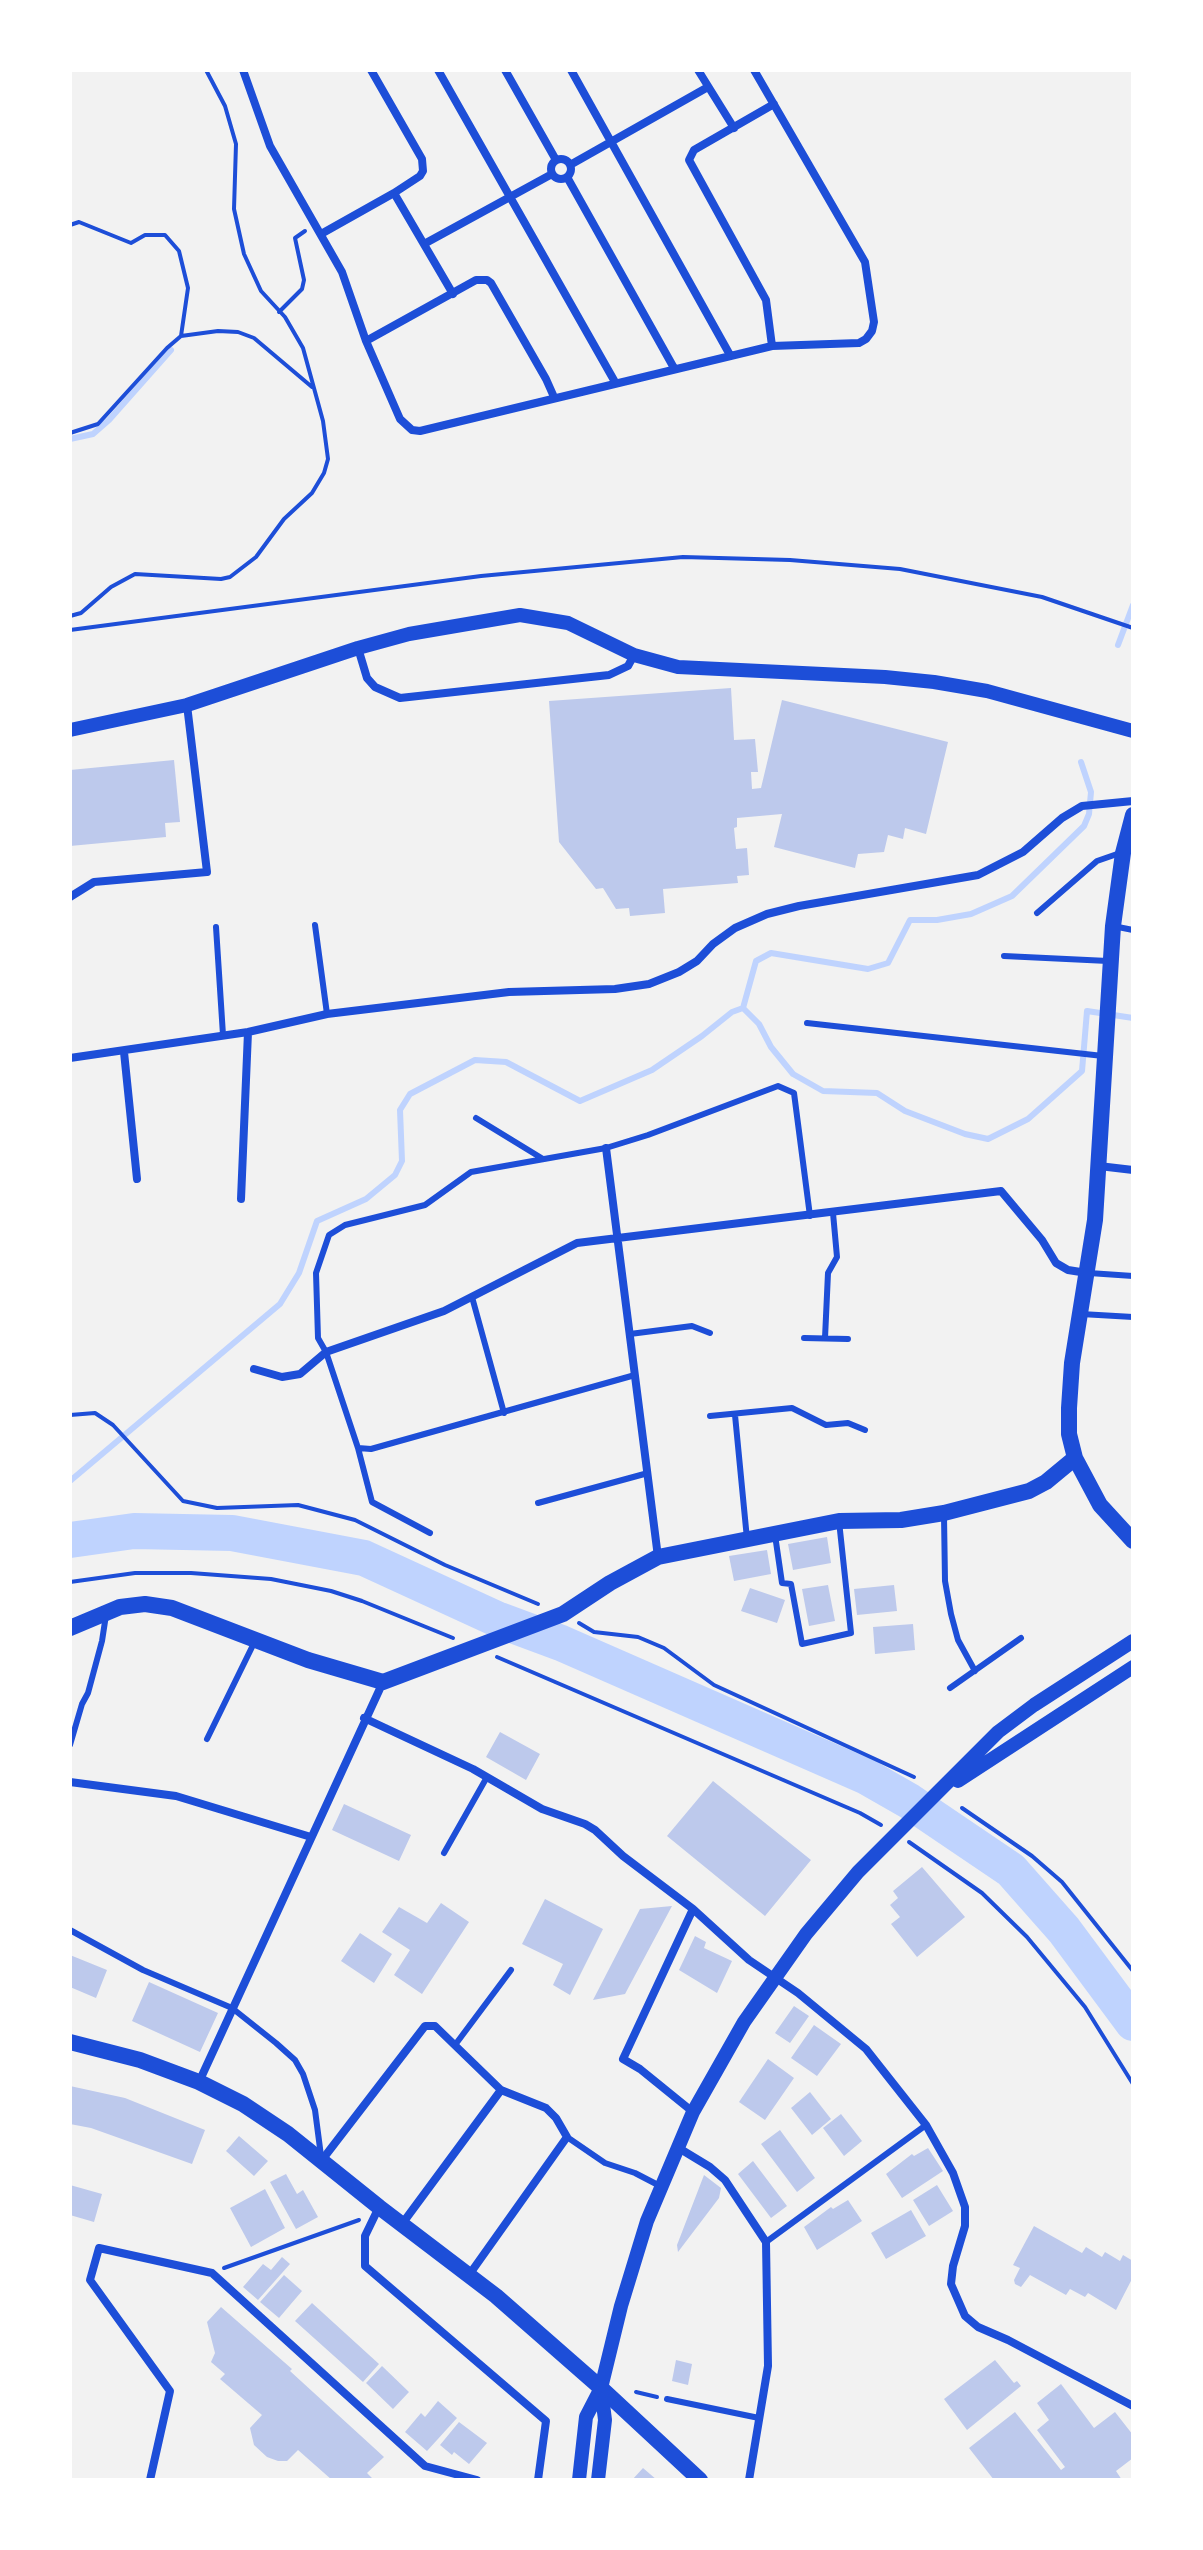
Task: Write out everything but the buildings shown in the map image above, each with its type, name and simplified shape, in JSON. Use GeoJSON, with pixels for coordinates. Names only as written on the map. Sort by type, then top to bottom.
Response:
{"type":"FeatureCollection","features":[{"type":"Feature","properties":{"kind":"main road"},"geometry":{"type":"LineString","coordinates":[[1133,815],[1123,853],[1113,926],[1099,1166],[1088,1273],[1069,1385],[1069,1434],[1075,1458],[1100,1505],[1133,1541]]}},
{"type":"Feature","properties":{"kind":"main road"},"geometry":{"type":"LineString","coordinates":[[70,1628],[107,1611],[145,1604],[172,1608],[308,1660],[383,1682],[563,1614],[610,1583],[658,1557],[839,1521],[901,1520],[944,1513],[1029,1491],[1046,1482],[1075,1458]]}},
{"type":"Feature","properties":{"kind":"main road"},"geometry":{"type":"LineString","coordinates":[[70,2042],[119,2053],[199,2082],[265,2118],[322,2160],[376,2212],[402,2224],[469,2275],[601,2388],[700,2480]]}},
{"type":"Feature","properties":{"kind":"street"},"geometry":{"type":"LineString","coordinates":[[243,70],[270,146],[342,272],[366,341],[400,419],[412,430],[420,431],[772,346],[859,343],[872,331],[874,322],[865,262],[754,70]]}},
{"type":"Feature","properties":{"kind":"street"},"geometry":{"type":"LineString","coordinates":[[321,234],[420,176],[424,165],[371,70]]}},
{"type":"Feature","properties":{"kind":"street"},"geometry":{"type":"LineString","coordinates":[[438,70],[615,382]]}},
{"type":"Feature","properties":{"kind":"street"},"geometry":{"type":"LineString","coordinates":[[505,70],[556,160]]}},
{"type":"Feature","properties":{"kind":"street"},"geometry":{"type":"LineString","coordinates":[[571,70],[730,355]]}},
{"type":"Feature","properties":{"kind":"street"},"geometry":{"type":"LineString","coordinates":[[698,70],[734,128]]}},
{"type":"Feature","properties":{"kind":"street"},"geometry":{"type":"LineString","coordinates":[[570,165],[708,87]]}},
{"type":"Feature","properties":{"kind":"street"},"geometry":{"type":"LineString","coordinates":[[772,346],[766,300],[689,160],[694,150],[774,104]]}},
{"type":"Feature","properties":{"kind":"street"},"geometry":{"type":"LineString","coordinates":[[563,159],[570,165],[571,171],[567,177],[557,179],[552,174],[552,165],[556,160],[563,159]]}},
{"type":"Feature","properties":{"kind":"street"},"geometry":{"type":"LineString","coordinates":[[424,244],[552,174]]}},
{"type":"Feature","properties":{"kind":"street"},"geometry":{"type":"LineString","coordinates":[[567,177],[674,368]]}},
{"type":"Feature","properties":{"kind":"street"},"geometry":{"type":"LineString","coordinates":[[394,193],[453,294]]}},
{"type":"Feature","properties":{"kind":"street"},"geometry":{"type":"LineString","coordinates":[[366,341],[482,279],[491,283],[554,397]]}},
{"type":"Feature","properties":{"kind":"street"},"geometry":{"type":"LineString","coordinates":[[70,730],[187,705],[409,634],[520,615],[568,623],[634,655],[678,667],[934,682],[987,691],[1133,731]]}},
{"type":"Feature","properties":{"kind":"street"},"geometry":{"type":"LineString","coordinates":[[358,648],[367,678],[375,687],[400,698],[609,675],[628,666],[634,655]]}},
{"type":"Feature","properties":{"kind":"street"},"geometry":{"type":"LineString","coordinates":[[70,897],[94,882],[207,872],[187,705]]}},
{"type":"Feature","properties":{"kind":"street"},"geometry":{"type":"LineString","coordinates":[[70,1058],[248,1032],[327,1014],[509,992],[615,989],[649,984],[679,972],[697,961],[735,928],[767,914],[978,875],[1023,852],[1062,818],[1082,806],[1133,801]]}},
{"type":"Feature","properties":{"kind":"street"},"geometry":{"type":"LineString","coordinates":[[241,1199],[248,1032]]}},
{"type":"Feature","properties":{"kind":"street"},"geometry":{"type":"LineString","coordinates":[[124,1052],[137,1179]]}},
{"type":"Feature","properties":{"kind":"street"},"geometry":{"type":"LineString","coordinates":[[606,1148],[658,1557]]}},
{"type":"Feature","properties":{"kind":"street"},"geometry":{"type":"LineString","coordinates":[[1099,1166],[1133,1170]]}},
{"type":"Feature","properties":{"kind":"street"},"geometry":{"type":"LineString","coordinates":[[254,1369],[282,1377],[300,1374],[326,1352],[444,1311],[577,1243],[1001,1191],[1042,1240],[1056,1263],[1068,1270],[1088,1273]]}},
{"type":"Feature","properties":{"kind":"street"},"geometry":{"type":"LineString","coordinates":[[579,2480],[586,2417],[601,2388],[624,2294],[660,2186],[693,2112],[731,2043],[774,1977],[818,1918],[897,1832],[998,1732],[1133,1641]]}},
{"type":"Feature","properties":{"kind":"street"},"geometry":{"type":"LineString","coordinates":[[935,1796],[1133,1667]]}},
{"type":"Feature","properties":{"kind":"street"},"geometry":{"type":"LineString","coordinates":[[199,2082],[383,1682]]}},
{"type":"Feature","properties":{"kind":"street"},"geometry":{"type":"LineString","coordinates":[[364,1718],[487,1777],[542,1809],[595,1830],[623,1856],[693,1909],[749,1960],[798,1993],[866,2049],[926,2125],[953,2173],[965,2207],[965,2226],[951,2284],[965,2316],[978,2327],[1133,2406]]}},
{"type":"Feature","properties":{"kind":"street"},"geometry":{"type":"LineString","coordinates":[[70,1782],[176,1796],[311,1837]]}},
{"type":"Feature","properties":{"kind":"street"},"geometry":{"type":"LineString","coordinates":[[693,1909],[623,2059],[693,2112]]}},
{"type":"Feature","properties":{"kind":"street"},"geometry":{"type":"LineString","coordinates":[[322,2160],[425,2026],[435,2026],[501,2090],[546,2108],[567,2137],[469,2275]]}},
{"type":"Feature","properties":{"kind":"street"},"geometry":{"type":"LineString","coordinates":[[402,2224],[501,2090]]}},
{"type":"Feature","properties":{"kind":"street"},"geometry":{"type":"LineString","coordinates":[[677,2147],[725,2180],[766,2242],[768,2366],[749,2480]]}},
{"type":"Feature","properties":{"kind":"street"},"geometry":{"type":"LineString","coordinates":[[376,2212],[365,2236],[365,2266],[546,2421],[538,2480]]}},
{"type":"Feature","properties":{"kind":"street"},"geometry":{"type":"LineString","coordinates":[[150,2480],[170,2391],[90,2280],[99,2248],[212,2273],[425,2466],[477,2480]]}},
{"type":"Feature","properties":{"kind":"street"},"geometry":{"type":"LineString","coordinates":[[598,2480],[605,2420],[601,2388]]}},
{"type":"Feature","properties":{"kind":"lane"},"geometry":{"type":"LineString","coordinates":[[1037,913],[1097,861],[1123,853]]}},
{"type":"Feature","properties":{"kind":"lane"},"geometry":{"type":"LineString","coordinates":[[315,925],[327,1014]]}},
{"type":"Feature","properties":{"kind":"lane"},"geometry":{"type":"LineString","coordinates":[[1113,926],[1133,930]]}},
{"type":"Feature","properties":{"kind":"lane"},"geometry":{"type":"LineString","coordinates":[[216,927],[223,1035]]}},
{"type":"Feature","properties":{"kind":"lane"},"geometry":{"type":"LineString","coordinates":[[1004,956],[1111,961]]}},
{"type":"Feature","properties":{"kind":"lane"},"geometry":{"type":"LineString","coordinates":[[807,1023],[1106,1057]]}},
{"type":"Feature","properties":{"kind":"lane"},"geometry":{"type":"LineString","coordinates":[[430,1533],[372,1502],[358,1448],[326,1352],[318,1338],[316,1273],[329,1235],[345,1225],[425,1205],[471,1172],[606,1148],[778,1086],[794,1093],[810,1216]]}},
{"type":"Feature","properties":{"kind":"lane"},"geometry":{"type":"LineString","coordinates":[[476,1118],[543,1159]]}},
{"type":"Feature","properties":{"kind":"lane"},"geometry":{"type":"LineString","coordinates":[[825,1338],[828,1273],[837,1257],[833,1213]]}},
{"type":"Feature","properties":{"kind":"lane"},"geometry":{"type":"LineString","coordinates":[[1088,1273],[1133,1276]]}},
{"type":"Feature","properties":{"kind":"lane"},"geometry":{"type":"LineString","coordinates":[[472,1297],[504,1413]]}},
{"type":"Feature","properties":{"kind":"lane"},"geometry":{"type":"LineString","coordinates":[[1081,1314],[1133,1317]]}},
{"type":"Feature","properties":{"kind":"lane"},"geometry":{"type":"LineString","coordinates":[[630,1334],[692,1326],[710,1333]]}},
{"type":"Feature","properties":{"kind":"lane"},"geometry":{"type":"LineString","coordinates":[[804,1338],[848,1339]]}},
{"type":"Feature","properties":{"kind":"lane"},"geometry":{"type":"LineString","coordinates":[[358,1448],[371,1449],[635,1375]]}},
{"type":"Feature","properties":{"kind":"lane"},"geometry":{"type":"LineString","coordinates":[[710,1416],[792,1408],[826,1425],[848,1423],[865,1430]]}},
{"type":"Feature","properties":{"kind":"lane"},"geometry":{"type":"LineString","coordinates":[[735,1415],[747,1539]]}},
{"type":"Feature","properties":{"kind":"lane"},"geometry":{"type":"LineString","coordinates":[[538,1503],[648,1473]]}},
{"type":"Feature","properties":{"kind":"lane"},"geometry":{"type":"LineString","coordinates":[[944,1513],[945,1581],[951,1614],[958,1640],[975,1671]]}},
{"type":"Feature","properties":{"kind":"lane"},"geometry":{"type":"LineString","coordinates":[[774,1533],[782,1583],[791,1584],[802,1644],[851,1633],[839,1521]]}},
{"type":"Feature","properties":{"kind":"lane"},"geometry":{"type":"LineString","coordinates":[[70,1745],[88,1693],[107,1611]]}},
{"type":"Feature","properties":{"kind":"lane"},"geometry":{"type":"LineString","coordinates":[[950,1688],[1021,1638]]}},
{"type":"Feature","properties":{"kind":"lane"},"geometry":{"type":"LineString","coordinates":[[207,1739],[256,1640]]}},
{"type":"Feature","properties":{"kind":"lane"},"geometry":{"type":"LineString","coordinates":[[444,1853],[487,1777]]}},
{"type":"Feature","properties":{"kind":"lane"},"geometry":{"type":"LineString","coordinates":[[70,1930],[143,1970],[232,2008],[295,2060],[315,2110],[322,2160]]}},
{"type":"Feature","properties":{"kind":"lane"},"geometry":{"type":"LineString","coordinates":[[455,2045],[511,1970]]}},
{"type":"Feature","properties":{"kind":"lane"},"geometry":{"type":"LineString","coordinates":[[766,2242],[926,2125]]}},
{"type":"Feature","properties":{"kind":"lane"},"geometry":{"type":"LineString","coordinates":[[567,2137],[605,2163],[660,2186]]}},
{"type":"Feature","properties":{"kind":"lane"},"geometry":{"type":"LineString","coordinates":[[667,2399],[759,2418]]}},
{"type":"Feature","properties":{"kind":"path"},"geometry":{"type":"LineString","coordinates":[[70,616],[81,613],[111,587],[135,574],[230,577],[249,563],[284,519],[312,493],[328,459],[327,437],[303,348],[261,291],[244,254],[234,209],[236,144],[225,106],[206,70]]}},
{"type":"Feature","properties":{"kind":"path"},"geometry":{"type":"LineString","coordinates":[[70,225],[79,222],[131,243],[156,233],[172,241],[183,262],[188,288],[181,336]]}},
{"type":"Feature","properties":{"kind":"path"},"geometry":{"type":"LineString","coordinates":[[279,312],[302,289],[304,280],[295,238]]}},
{"type":"Feature","properties":{"kind":"path"},"geometry":{"type":"LineString","coordinates":[[70,433],[98,424],[181,336],[218,331],[238,332],[254,338],[313,389]]}},
{"type":"Feature","properties":{"kind":"path"},"geometry":{"type":"LineString","coordinates":[[70,622],[71,630],[481,576],[683,557],[790,560],[900,569],[1042,597],[1133,628]]}},
{"type":"Feature","properties":{"kind":"path"},"geometry":{"type":"LineString","coordinates":[[70,1415],[95,1413],[113,1425],[183,1501],[217,1508],[298,1505],[355,1520],[445,1565],[563,1614],[594,1632],[638,1637],[664,1648],[714,1685],[914,1777]]}},
{"type":"Feature","properties":{"kind":"path"},"geometry":{"type":"LineString","coordinates":[[70,1582],[135,1573],[210,1573],[301,1584],[394,1612],[846,1807],[897,1832],[982,1893],[1027,1937],[1085,2007],[1133,2084]]}},
{"type":"Feature","properties":{"kind":"path"},"geometry":{"type":"LineString","coordinates":[[962,1808],[1032,1856],[1062,1882],[1133,1971]]}},
{"type":"Feature","properties":{"kind":"path"},"geometry":{"type":"LineString","coordinates":[[212,2273],[376,2212]]}},
{"type":"Feature","properties":{"kind":"path"},"geometry":{"type":"LineString","coordinates":[[636,2392],[667,2399]]}},
{"type":"Feature","properties":{"kind":"waterway"},"geometry":{"type":"LineString","coordinates":[[70,439],[93,434],[109,420],[171,350]]}},
{"type":"Feature","properties":{"kind":"waterway"},"geometry":{"type":"LineString","coordinates":[[1118,645],[1133,605]]}},
{"type":"Feature","properties":{"kind":"waterway"},"geometry":{"type":"LineString","coordinates":[[743,1008],[756,961],[771,953],[868,969],[888,963],[910,920],[937,920],[971,914],[1012,896],[1084,826],[1089,814],[1091,792],[1081,762]]}},
{"type":"Feature","properties":{"kind":"waterway"},"geometry":{"type":"LineString","coordinates":[[70,1481],[280,1304],[299,1273],[317,1221],[366,1199],[395,1175],[402,1161],[400,1110],[410,1094],[475,1060],[506,1062],[580,1101],[652,1070],[732,1012],[743,1008],[759,1024],[771,1047],[793,1074],[823,1091],[877,1093],[905,1111],[965,1134],[988,1139],[1028,1119],[1082,1071],[1087,1011],[1133,1018]]}},
{"type":"Feature","properties":{"kind":"waterway"},"geometry":{"type":"LineString","coordinates":[[70,1540],[134,1531],[232,1533],[364,1558],[499,1620],[561,1643],[867,1777],[909,1801],[1011,1870],[1064,1930],[1133,2023]]}}]}
